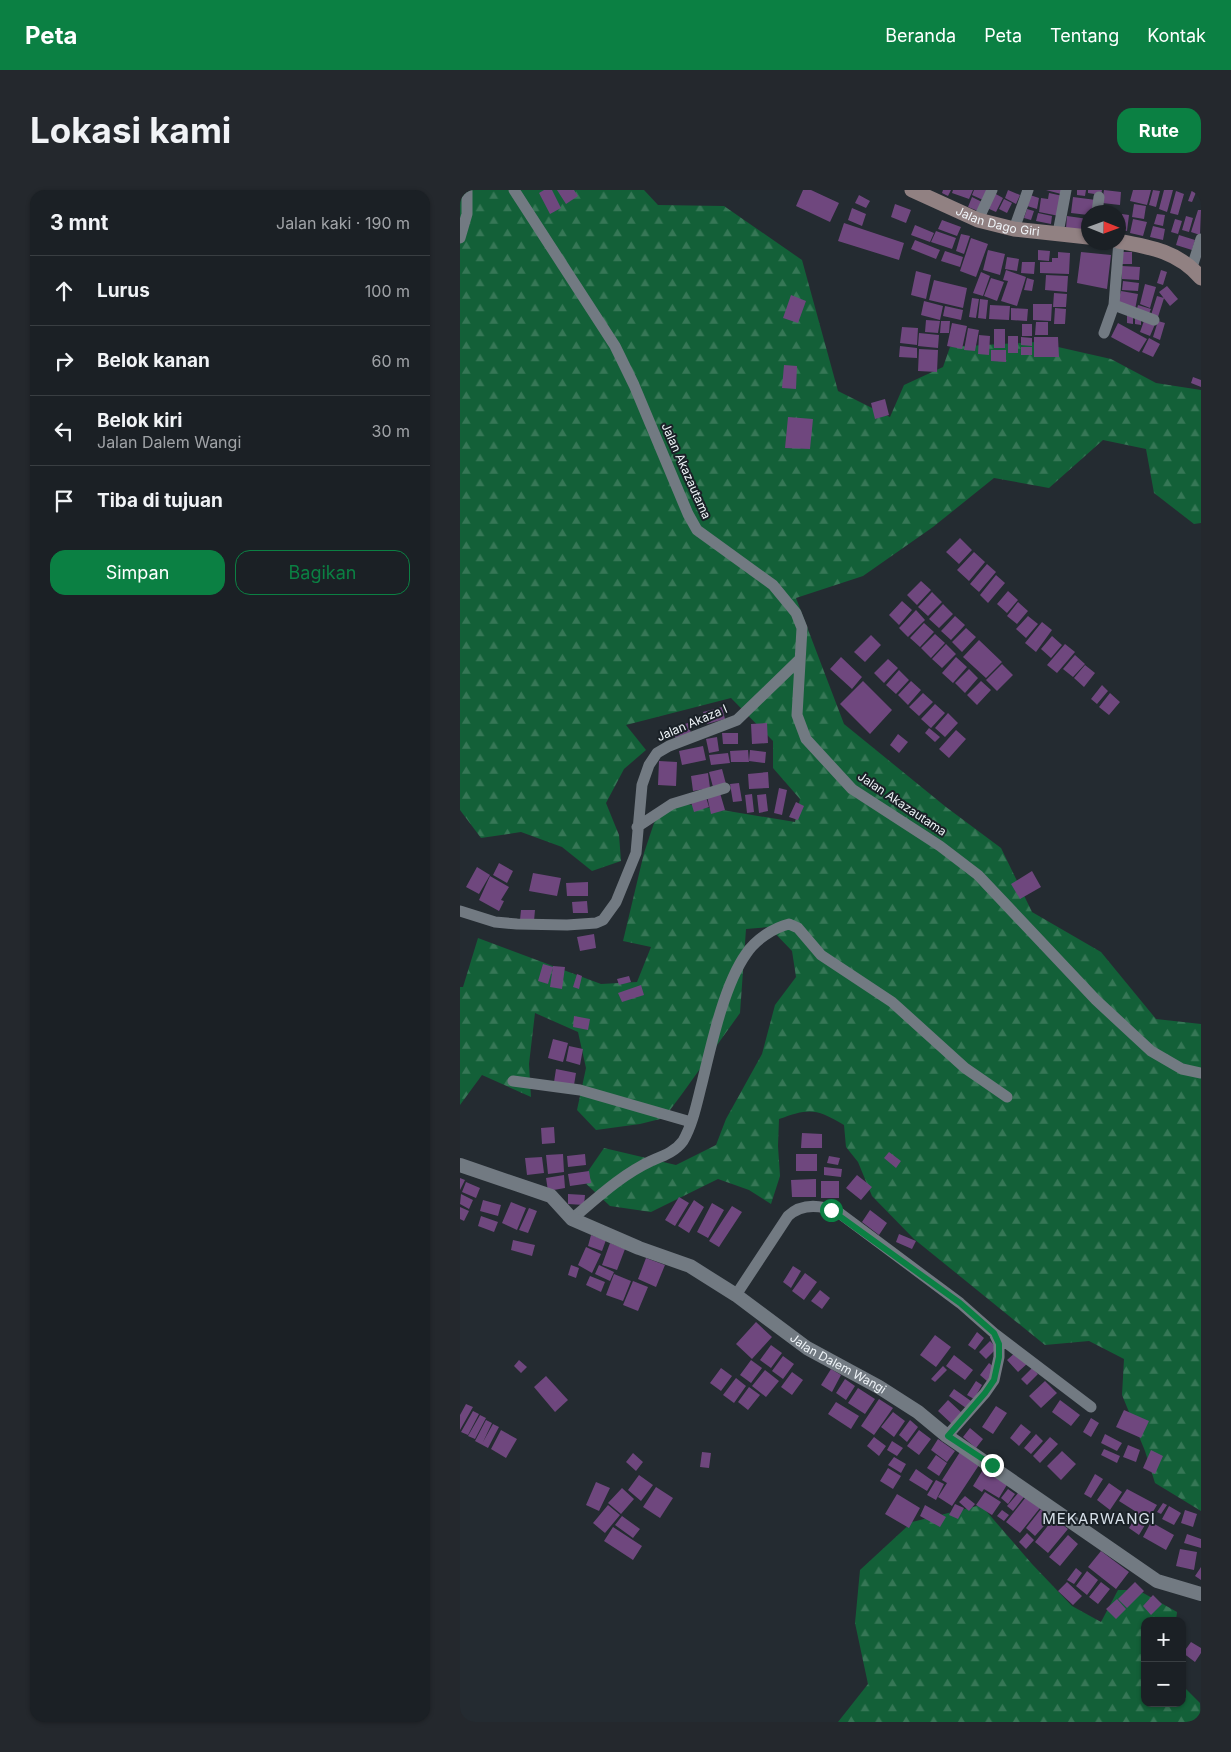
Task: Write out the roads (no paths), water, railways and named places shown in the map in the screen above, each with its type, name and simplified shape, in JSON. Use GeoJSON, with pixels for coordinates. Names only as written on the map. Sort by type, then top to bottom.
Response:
{"type":"FeatureCollection","features":[{"type":"Feature","properties":{"kind":"main road","name":"Jalan Dago Giri"},"geometry":{"type":"LineString","coordinates":[[912,190],[978,220],[1014,229],[1081,235]]}},
{"type":"Feature","properties":{"kind":"main road"},"geometry":{"type":"LineString","coordinates":[[1126,242],[1162,250],[1196,272]]}},
{"type":"Feature","properties":{"kind":"street"},"geometry":{"type":"LineString","coordinates":[[460,238],[467,214],[467,190]]}},
{"type":"Feature","properties":{"kind":"street","name":"Jalan Akazautama"},"geometry":{"type":"LineString","coordinates":[[514,190],[615,346],[634,385],[688,514],[697,530],[773,585],[796,613],[802,628],[797,715],[806,739],[852,789],[940,846],[978,875],[1096,1000],[1151,1051],[1182,1069],[1201,1073]]}},
{"type":"Feature","properties":{"kind":"street"},"geometry":{"type":"LineString","coordinates":[[978,220],[992,190]]}},
{"type":"Feature","properties":{"kind":"street"},"geometry":{"type":"LineString","coordinates":[[1014,229],[1028,190]]}},
{"type":"Feature","properties":{"kind":"street"},"geometry":{"type":"LineString","coordinates":[[1058,233],[1066,190]]}},
{"type":"Feature","properties":{"kind":"street"},"geometry":{"type":"LineString","coordinates":[[1098,205],[1099,197]]}},
{"type":"Feature","properties":{"kind":"street"},"geometry":{"type":"LineString","coordinates":[[1196,272],[1201,239]]}},
{"type":"Feature","properties":{"kind":"street"},"geometry":{"type":"LineString","coordinates":[[1104,333],[1114,305],[1118,250]]}},
{"type":"Feature","properties":{"kind":"street"},"geometry":{"type":"LineString","coordinates":[[1114,305],[1154,320]]}},
{"type":"Feature","properties":{"kind":"street","name":"Jalan Akaza I"},"geometry":{"type":"LineString","coordinates":[[460,911],[495,922],[517,924],[568,925],[603,920],[616,902],[636,853],[642,785],[649,765],[657,753],[669,746],[737,720],[800,659]]}},
{"type":"Feature","properties":{"kind":"street"},"geometry":{"type":"LineString","coordinates":[[637,827],[672,804],[725,788]]}},
{"type":"Feature","properties":{"kind":"street"},"geometry":{"type":"LineString","coordinates":[[572,1219],[630,1171],[674,1151],[683,1141],[691,1122],[708,1054],[733,978],[746,953],[766,934],[789,924],[798,928],[821,955],[892,1002],[965,1068],[1008,1097]]}},
{"type":"Feature","properties":{"kind":"street"},"geometry":{"type":"LineString","coordinates":[[512,1081],[580,1090],[691,1122]]}},
{"type":"Feature","properties":{"kind":"street","name":"Jalan Dalem Wangi"},"geometry":{"type":"LineString","coordinates":[[460,1164],[552,1196],[572,1219],[639,1248],[690,1266],[736,1295],[807,1348],[879,1386],[918,1412],[948,1436],[1157,1580],[1201,1594]]}},
{"type":"Feature","properties":{"kind":"street"},"geometry":{"type":"LineString","coordinates":[[736,1295],[788,1216],[795,1209],[818,1207],[838,1212],[960,1303],[994,1333],[1091,1407]]}},
{"type":"Feature","properties":{"kind":"street"},"geometry":{"type":"LineString","coordinates":[[948,1436],[994,1380],[999,1357],[999,1344],[994,1333]]}},
{"type":"Feature","properties":{"kind":"district","name":"MEKARWANGI"},"geometry":{"type":"Point","coordinates":[1099,1519]}}]}
